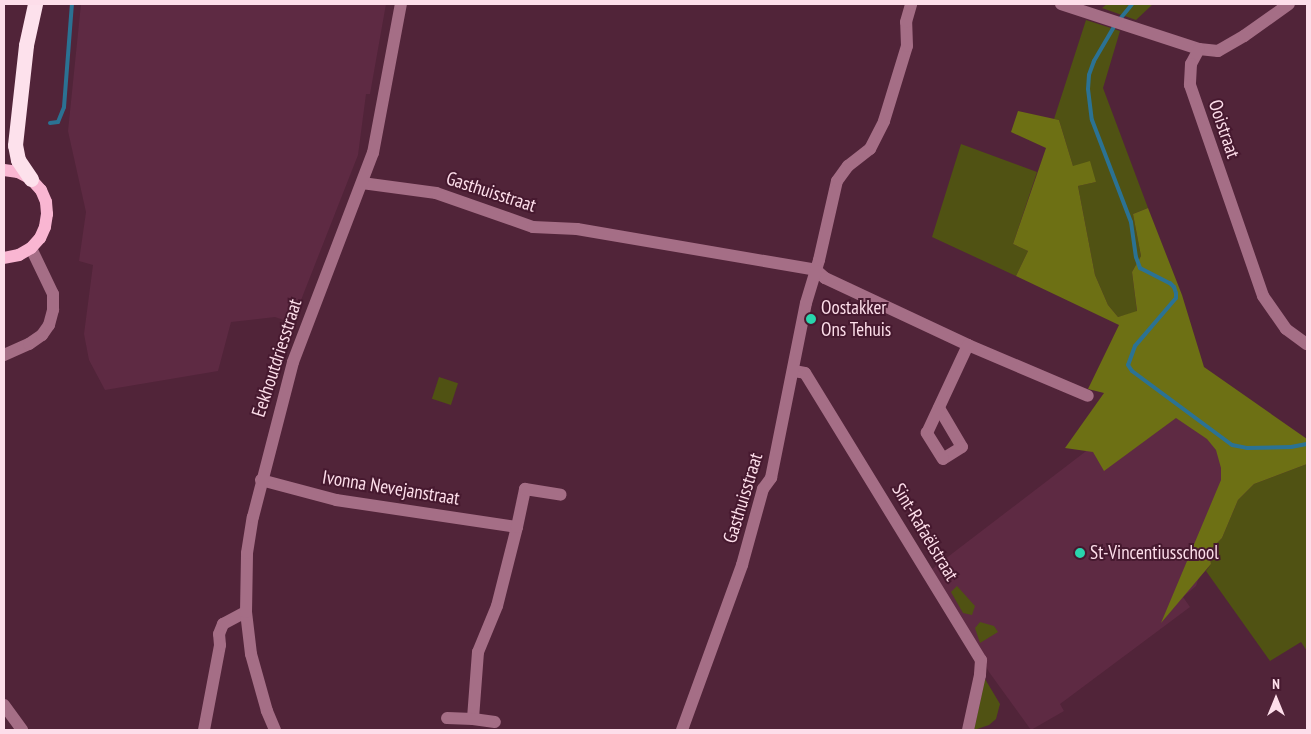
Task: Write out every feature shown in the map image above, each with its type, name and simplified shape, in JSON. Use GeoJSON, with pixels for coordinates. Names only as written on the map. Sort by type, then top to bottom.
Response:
{"type":"FeatureCollection","features":[{"type":"Feature","properties":{"kind":"highway"},"geometry":{"type":"LineString","coordinates":[[31,180],[18,160],[15,145],[26,45],[35,4]]}},
{"type":"Feature","properties":{"kind":"main road"},"geometry":{"type":"LineString","coordinates":[[4,170],[18,172],[31,180],[40,190],[47,214],[45,227],[40,238],[31,248],[19,255],[4,258]]}},
{"type":"Feature","properties":{"kind":"street","name":"Eekhoutdriesstraat"},"geometry":{"type":"LineString","coordinates":[[275,730],[267,711],[251,654],[246,612],[247,553],[261,480],[292,362],[372,153],[401,4]]}},
{"type":"Feature","properties":{"kind":"street","name":"Gasthuisstraat"},"geometry":{"type":"LineString","coordinates":[[682,730],[742,565],[763,489],[771,478],[794,371],[806,303],[816,270],[837,181],[848,166],[870,149],[884,121],[907,46],[906,22],[911,4]]}},
{"type":"Feature","properties":{"kind":"street"},"geometry":{"type":"LineString","coordinates":[[1060,4],[1199,49],[1218,51],[1244,36],[1289,4]]}},
{"type":"Feature","properties":{"kind":"street","name":"Ooistraat"},"geometry":{"type":"LineString","coordinates":[[1199,49],[1191,64],[1190,85],[1263,296],[1286,329],[1307,344]]}},
{"type":"Feature","properties":{"kind":"street","name":"Gasthuisstraat"},"geometry":{"type":"LineString","coordinates":[[362,182],[436,193],[533,227],[577,229],[816,270]]}},
{"type":"Feature","properties":{"kind":"street"},"geometry":{"type":"LineString","coordinates":[[4,355],[29,344],[42,335],[51,318],[53,294],[31,248]]}},
{"type":"Feature","properties":{"kind":"street"},"geometry":{"type":"LineString","coordinates":[[816,270],[825,278],[968,345],[1088,396]]}},
{"type":"Feature","properties":{"kind":"street"},"geometry":{"type":"LineString","coordinates":[[939,408],[968,345]]}},
{"type":"Feature","properties":{"kind":"street","name":"Sint-Rafaëlstraat"},"geometry":{"type":"LineString","coordinates":[[794,371],[805,374],[981,660],[980,675],[968,730]]}},
{"type":"Feature","properties":{"kind":"street","name":"Ivonna Nevejanstraat"},"geometry":{"type":"LineString","coordinates":[[261,480],[336,500],[517,528]]}},
{"type":"Feature","properties":{"kind":"street"},"geometry":{"type":"LineString","coordinates":[[473,719],[478,652],[498,606],[526,489],[561,495]]}},
{"type":"Feature","properties":{"kind":"street"},"geometry":{"type":"LineString","coordinates":[[204,730],[220,645],[219,634],[223,624],[246,612]]}},
{"type":"Feature","properties":{"kind":"street"},"geometry":{"type":"LineString","coordinates":[[4,705],[22,730]]}},
{"type":"Feature","properties":{"kind":"street"},"geometry":{"type":"LineString","coordinates":[[448,718],[495,722]]}},
{"type":"Feature","properties":{"kind":"shaded area"},"geometry":{"type":"Polygon","coordinates":[[[81,4],[386,4],[370,94],[366,94],[358,155],[292,323],[275,317],[231,322],[218,371],[105,390],[89,360],[84,334],[93,265],[79,261],[86,212],[68,131],[81,4]]]}},
{"type":"Feature","properties":{"kind":"shaded area"},"geometry":{"type":"Polygon","coordinates":[[[1107,4],[1153,4],[1136,20],[1102,8],[1107,4]]]}},
{"type":"Feature","properties":{"kind":"shaded area"},"geometry":{"type":"Polygon","coordinates":[[[1086,20],[1120,31],[1103,88],[1148,208],[1133,214],[1141,256],[1132,272],[1137,312],[1118,317],[1108,305],[1095,275],[1078,186],[1096,182],[1073,166],[1059,120],[1054,119],[1086,20]]]}},
{"type":"Feature","properties":{"kind":"shaded area"},"geometry":{"type":"Polygon","coordinates":[[[1018,111],[1059,120],[1073,166],[1090,161],[1096,182],[1078,186],[1095,275],[1108,305],[1118,317],[1137,311],[1132,272],[1141,256],[1133,214],[1148,208],[1182,295],[1204,367],[1307,439],[1307,464],[1254,484],[1238,500],[1222,538],[1209,551],[1211,564],[1161,623],[1221,480],[1221,468],[1216,450],[1207,439],[1176,418],[1104,471],[1093,452],[1065,448],[1104,393],[1088,389],[1119,325],[1016,276],[1028,251],[1013,244],[1046,148],[1011,132],[1018,111]]]}},
{"type":"Feature","properties":{"kind":"shaded area"},"geometry":{"type":"Polygon","coordinates":[[[961,144],[1037,172],[1013,244],[1028,251],[1016,276],[932,237],[961,144]]]}},
{"type":"Feature","properties":{"kind":"shaded area"},"geometry":{"type":"Polygon","coordinates":[[[439,377],[458,383],[451,405],[432,399],[439,377]]]}},
{"type":"Feature","properties":{"kind":"shaded area","name":"St-Vincentiusschool"},"geometry":{"type":"Polygon","coordinates":[[[1158,396],[1231,450],[1211,541],[1196,586],[1183,597],[1190,607],[1060,704],[1064,711],[1031,730],[989,672],[932,569],[1158,396]]]}},
{"type":"Feature","properties":{"kind":"shaded area"},"geometry":{"type":"Polygon","coordinates":[[[1307,464],[1307,651],[1301,642],[1270,661],[1206,571],[1211,564],[1209,551],[1222,538],[1238,500],[1254,484],[1307,464]]]}},
{"type":"Feature","properties":{"kind":"shaded area"},"geometry":{"type":"Polygon","coordinates":[[[957,586],[975,606],[972,615],[963,613],[951,592],[957,586]]]}},
{"type":"Feature","properties":{"kind":"shaded area"},"geometry":{"type":"Polygon","coordinates":[[[980,622],[994,626],[998,632],[980,643],[975,628],[980,622]]]}},
{"type":"Feature","properties":{"kind":"shaded area"},"geometry":{"type":"Polygon","coordinates":[[[985,679],[1000,704],[996,719],[989,725],[974,730],[985,679]]]}},
{"type":"Feature","properties":{"kind":"waterway"},"geometry":{"type":"LineString","coordinates":[[50,123],[58,122],[64,107],[72,4]]}},
{"type":"Feature","properties":{"kind":"waterway"},"geometry":{"type":"LineString","coordinates":[[1120,19],[1132,4]]}},
{"type":"Feature","properties":{"kind":"waterway"},"geometry":{"type":"LineString","coordinates":[[1115,25],[1094,61],[1089,75],[1088,89],[1092,120],[1131,222],[1136,257],[1140,268],[1170,283],[1176,293],[1176,298],[1135,346],[1128,365],[1132,371],[1232,445],[1247,448],[1291,447],[1307,444]]}},
{"type":"Feature","properties":{"kind":"place","name":"Oostakker Ons Tehuis"},"geometry":{"type":"Point","coordinates":[811,319]}},
{"type":"Feature","properties":{"kind":"place","name":"St-Vincentiusschool"},"geometry":{"type":"Point","coordinates":[1080,553]}}]}
